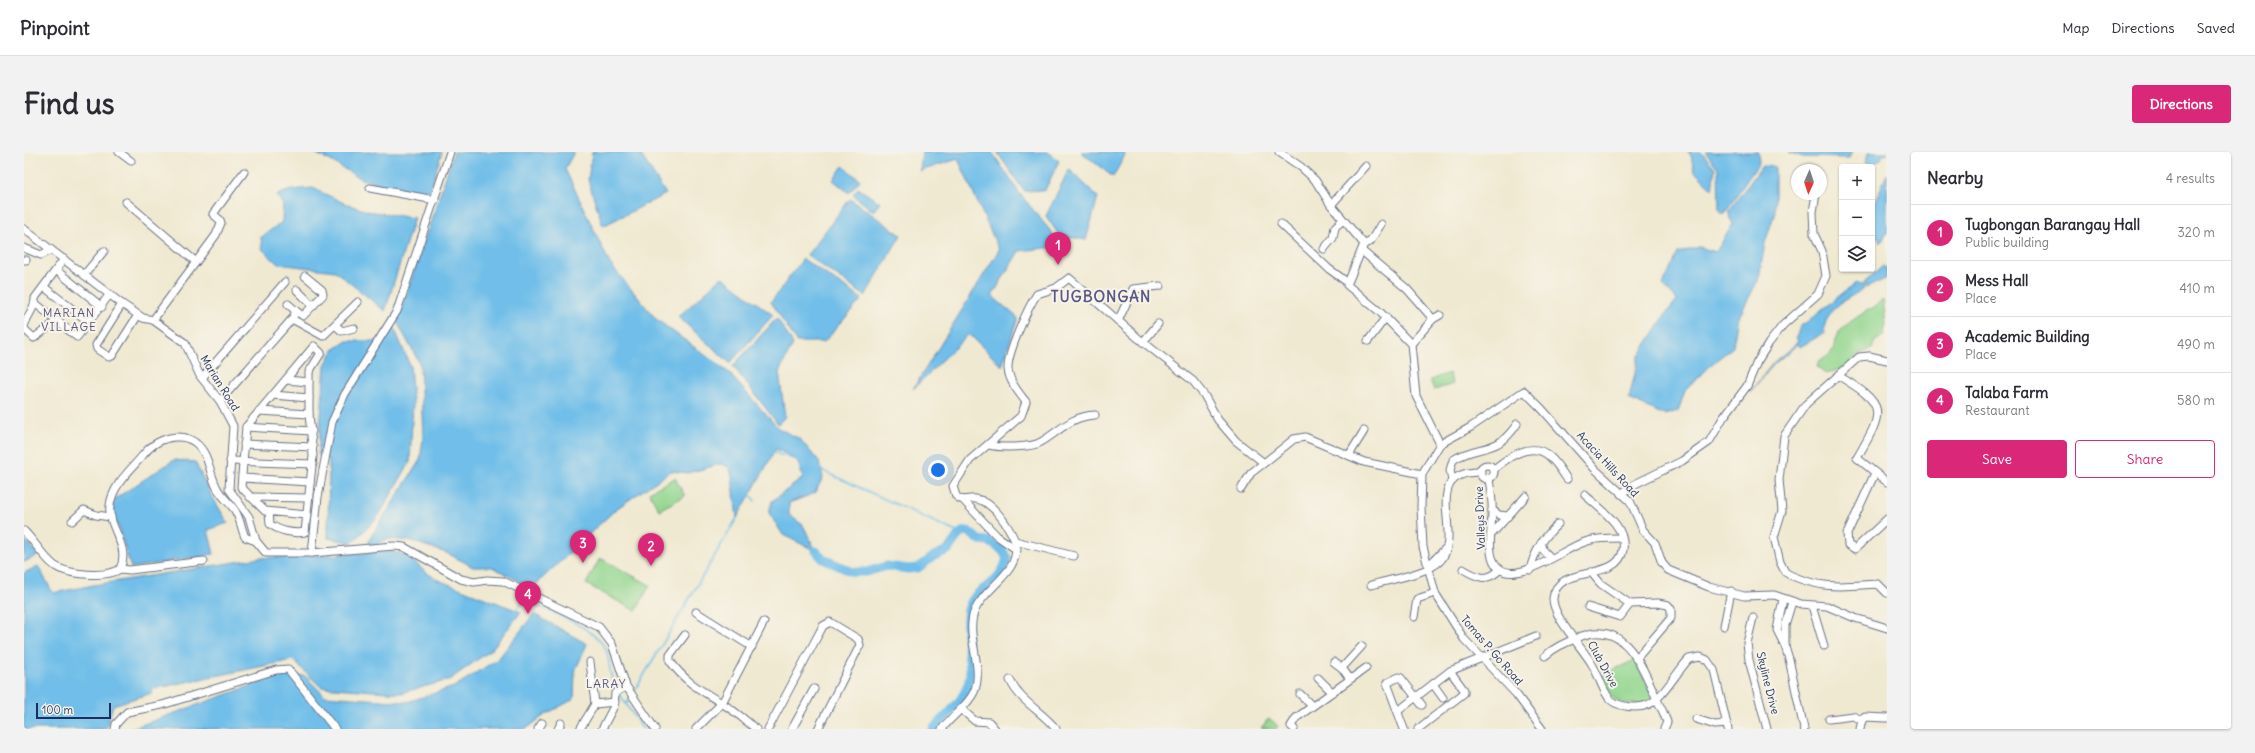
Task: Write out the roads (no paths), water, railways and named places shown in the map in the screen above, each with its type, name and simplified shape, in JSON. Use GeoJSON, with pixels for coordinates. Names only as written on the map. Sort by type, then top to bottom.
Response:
{"type":"FeatureCollection","features":[{"type":"Feature","properties":{"kind":"street"},"geometry":{"type":"LineString","coordinates":[[119,152],[131,161]]}},
{"type":"Feature","properties":{"kind":"street"},"geometry":{"type":"LineString","coordinates":[[312,553],[318,497],[332,422],[346,394],[396,311],[435,200],[450,152]]}},
{"type":"Feature","properties":{"kind":"street"},"geometry":{"type":"LineString","coordinates":[[1279,152],[1301,167],[1315,180],[1331,205],[1363,247],[1407,289],[1433,319]]}},
{"type":"Feature","properties":{"kind":"street"},"geometry":{"type":"LineString","coordinates":[[1331,205],[1366,166]]}},
{"type":"Feature","properties":{"kind":"street"},"geometry":{"type":"LineString","coordinates":[[153,320],[219,229],[220,220],[214,214],[244,172]]}},
{"type":"Feature","properties":{"kind":"street"},"geometry":{"type":"LineString","coordinates":[[370,188],[435,200]]}},
{"type":"Feature","properties":{"kind":"street"},"geometry":{"type":"LineString","coordinates":[[1621,494],[1633,485],[1682,461],[1709,442],[1723,418],[1747,386],[1757,362],[1769,343],[1783,325],[1818,294],[1826,276],[1822,251],[1814,234],[1813,212],[1815,200]]}},
{"type":"Feature","properties":{"kind":"street"},"geometry":{"type":"LineString","coordinates":[[126,202],[196,262]]}},
{"type":"Feature","properties":{"kind":"street"},"geometry":{"type":"LineString","coordinates":[[1324,249],[1333,238],[1335,226],[1343,220]]}},
{"type":"Feature","properties":{"kind":"street"},"geometry":{"type":"LineString","coordinates":[[1281,224],[1330,269],[1347,282],[1350,289],[1386,317],[1411,344],[1416,396],[1440,444]]}},
{"type":"Feature","properties":{"kind":"street"},"geometry":{"type":"LineString","coordinates":[[1347,282],[1363,247],[1370,242],[1381,224]]}},
{"type":"Feature","properties":{"kind":"street","name":"Marian Road"},"geometry":{"type":"LineString","coordinates":[[24,228],[50,250],[64,259],[122,304],[138,315],[153,320],[185,343],[202,378],[220,401],[233,426],[229,488],[249,517],[256,541]]}},
{"type":"Feature","properties":{"kind":"street"},"geometry":{"type":"LineString","coordinates":[[24,248],[41,255],[50,250]]}},
{"type":"Feature","properties":{"kind":"street"},"geometry":{"type":"LineString","coordinates":[[84,275],[104,251]]}},
{"type":"Feature","properties":{"kind":"street"},"geometry":{"type":"LineString","coordinates":[[57,320],[34,338],[24,326],[35,303],[35,298],[64,259]]}},
{"type":"Feature","properties":{"kind":"street"},"geometry":{"type":"LineString","coordinates":[[56,270],[102,307]]}},
{"type":"Feature","properties":{"kind":"street"},"geometry":{"type":"LineString","coordinates":[[288,304],[303,316],[321,298],[323,291],[305,276]]}},
{"type":"Feature","properties":{"kind":"street"},"geometry":{"type":"LineString","coordinates":[[1017,550],[997,536],[964,500],[956,496],[953,491],[954,484],[970,460],[1021,416],[1026,402],[1014,384],[1008,369],[1021,328],[1037,294],[1056,288],[1069,278],[1143,342],[1193,381],[1204,395],[1218,420],[1236,441],[1264,463]]}},
{"type":"Feature","properties":{"kind":"street"},"geometry":{"type":"LineString","coordinates":[[202,378],[285,282]]}},
{"type":"Feature","properties":{"kind":"street"},"geometry":{"type":"LineString","coordinates":[[1118,321],[1133,289],[1160,286]]}},
{"type":"Feature","properties":{"kind":"street"},"geometry":{"type":"LineString","coordinates":[[44,287],[89,322]]}},
{"type":"Feature","properties":{"kind":"street"},"geometry":{"type":"LineString","coordinates":[[297,290],[313,306]]}},
{"type":"Feature","properties":{"kind":"street"},"geometry":{"type":"LineString","coordinates":[[35,303],[77,337],[102,307],[110,294]]}},
{"type":"Feature","properties":{"kind":"street"},"geometry":{"type":"LineString","coordinates":[[292,319],[322,336],[358,302]]}},
{"type":"Feature","properties":{"kind":"street"},"geometry":{"type":"LineString","coordinates":[[122,304],[96,345],[97,348],[109,357],[112,356],[138,315]]}},
{"type":"Feature","properties":{"kind":"street"},"geometry":{"type":"LineString","coordinates":[[220,401],[292,319],[296,311]]}},
{"type":"Feature","properties":{"kind":"street"},"geometry":{"type":"LineString","coordinates":[[1411,344],[1433,319],[1440,315]]}},
{"type":"Feature","properties":{"kind":"street"},"geometry":{"type":"LineString","coordinates":[[1368,341],[1386,317]]}},
{"type":"Feature","properties":{"kind":"street"},"geometry":{"type":"LineString","coordinates":[[1143,342],[1158,324]]}},
{"type":"Feature","properties":{"kind":"street"},"geometry":{"type":"LineString","coordinates":[[335,325],[342,331],[354,328]]}},
{"type":"Feature","properties":{"kind":"street"},"geometry":{"type":"LineString","coordinates":[[269,512],[270,524],[297,533],[305,532],[307,515],[308,498],[313,464],[312,431],[309,414],[309,382],[311,366],[321,353],[314,346],[246,427],[242,462],[241,487],[265,511],[307,515]]}},
{"type":"Feature","properties":{"kind":"street"},"geometry":{"type":"LineString","coordinates":[[1887,360],[1863,355],[1859,357],[1806,404],[1784,436],[1779,480],[1782,510],[1774,537],[1776,550],[1785,572],[1798,579],[1832,587],[1878,584],[1887,593]]}},
{"type":"Feature","properties":{"kind":"street"},"geometry":{"type":"LineString","coordinates":[[1839,376],[1872,396],[1877,403],[1879,416],[1877,424],[1857,458],[1887,482]]}},
{"type":"Feature","properties":{"kind":"street"},"geometry":{"type":"LineString","coordinates":[[286,380],[309,382]]}},
{"type":"Feature","properties":{"kind":"street","name":"Acacia Hills Road"},"geometry":{"type":"LineString","coordinates":[[1440,444],[1471,427],[1524,392],[1621,494],[1630,501],[1643,530],[1655,543],[1662,563],[1668,570],[1709,586],[1731,592],[1754,597],[1774,595],[1792,602],[1812,606],[1827,606],[1855,618],[1887,628]]}},
{"type":"Feature","properties":{"kind":"street"},"geometry":{"type":"LineString","coordinates":[[273,395],[309,398]]}},
{"type":"Feature","properties":{"kind":"street"},"geometry":{"type":"LineString","coordinates":[[259,411],[309,414]]}},
{"type":"Feature","properties":{"kind":"street"},"geometry":{"type":"LineString","coordinates":[[989,445],[1004,448],[1036,445],[1071,421],[1078,418],[1095,415]]}},
{"type":"Feature","properties":{"kind":"street"},"geometry":{"type":"LineString","coordinates":[[1371,585],[1430,565],[1446,548],[1448,542],[1446,501],[1452,481],[1450,470],[1453,460],[1471,451],[1488,448],[1503,442],[1517,424]]}},
{"type":"Feature","properties":{"kind":"street"},"geometry":{"type":"LineString","coordinates":[[246,427],[312,431]]}},
{"type":"Feature","properties":{"kind":"street"},"geometry":{"type":"LineString","coordinates":[[1349,455],[1364,431]]}},
{"type":"Feature","properties":{"kind":"street"},"geometry":{"type":"LineString","coordinates":[[24,531],[48,560],[60,569],[104,575],[113,573],[120,568],[123,546],[111,517],[110,506],[115,490],[148,448],[162,439],[181,437],[192,442],[204,452],[220,494],[234,509],[245,537],[256,541],[266,553],[312,553],[394,546],[404,547],[461,579],[474,582],[487,580],[503,581],[593,624],[612,644],[621,689],[655,729]]}},
{"type":"Feature","properties":{"kind":"street"},"geometry":{"type":"LineString","coordinates":[[1241,489],[1251,473],[1294,439],[1305,437],[1380,466],[1422,474]]}},
{"type":"Feature","properties":{"kind":"street"},"geometry":{"type":"LineString","coordinates":[[244,444],[313,447]]}},
{"type":"Feature","properties":{"kind":"street","name":"Tomas P. Go Road"},"geometry":{"type":"LineString","coordinates":[[1440,444],[1422,474],[1421,507],[1435,593],[1453,623],[1483,659],[1516,694],[1541,729]]}},
{"type":"Feature","properties":{"kind":"street"},"geometry":{"type":"LineString","coordinates":[[1481,472],[1483,477],[1489,478],[1493,475],[1493,470],[1518,453],[1530,449],[1540,450],[1551,457],[1567,479]]}},
{"type":"Feature","properties":{"kind":"street"},"geometry":{"type":"LineString","coordinates":[[230,461],[313,464]]}},
{"type":"Feature","properties":{"kind":"street"},"geometry":{"type":"LineString","coordinates":[[1481,472],[1482,468],[1486,465],[1493,470]]}},
{"type":"Feature","properties":{"kind":"street"},"geometry":{"type":"LineString","coordinates":[[1452,481],[1464,473],[1481,472]]}},
{"type":"Feature","properties":{"kind":"street"},"geometry":{"type":"LineString","coordinates":[[1875,473],[1847,534],[1848,545],[1855,549],[1887,519]]}},
{"type":"Feature","properties":{"kind":"street"},"geometry":{"type":"LineString","coordinates":[[242,478],[310,482]]}},
{"type":"Feature","properties":{"kind":"street","name":"Valleys Drive"},"geometry":{"type":"LineString","coordinates":[[1489,478],[1492,510],[1492,558],[1500,569]]}},
{"type":"Feature","properties":{"kind":"street"},"geometry":{"type":"LineString","coordinates":[[1462,569],[1476,577],[1485,578],[1494,576],[1500,569],[1512,573],[1530,570],[1583,542],[1621,538],[1612,519],[1585,495]]}},
{"type":"Feature","properties":{"kind":"street"},"geometry":{"type":"LineString","coordinates":[[1491,535],[1526,496]]}},
{"type":"Feature","properties":{"kind":"street"},"geometry":{"type":"LineString","coordinates":[[250,497],[308,498]]}},
{"type":"Feature","properties":{"kind":"street"},"geometry":{"type":"LineString","coordinates":[[942,729],[974,693],[977,681],[972,619],[975,609],[1013,563],[1017,550],[1009,527],[985,503],[976,499],[964,500]]}},
{"type":"Feature","properties":{"kind":"street"},"geometry":{"type":"LineString","coordinates":[[72,521],[84,510],[96,515],[111,517]]}},
{"type":"Feature","properties":{"kind":"street"},"geometry":{"type":"LineString","coordinates":[[1492,510],[1499,515],[1507,516]]}},
{"type":"Feature","properties":{"kind":"street"},"geometry":{"type":"LineString","coordinates":[[1530,570],[1533,556],[1546,535],[1558,524]]}},
{"type":"Feature","properties":{"kind":"street","name":"Club Drive"},"geometry":{"type":"LineString","coordinates":[[1621,538],[1623,551],[1620,560],[1613,566],[1578,574],[1563,583],[1555,591],[1553,600],[1558,614],[1599,676],[1610,699],[1617,704],[1629,707],[1646,706],[1656,699]]}},
{"type":"Feature","properties":{"kind":"street"},"geometry":{"type":"LineString","coordinates":[[1015,541],[1074,556]]}},
{"type":"Feature","properties":{"kind":"street"},"geometry":{"type":"LineString","coordinates":[[1541,543],[1544,551],[1551,558]]}},
{"type":"Feature","properties":{"kind":"street"},"geometry":{"type":"LineString","coordinates":[[120,568],[130,570],[204,561]]}},
{"type":"Feature","properties":{"kind":"street"},"geometry":{"type":"LineString","coordinates":[[1591,572],[1607,589],[1630,604],[1658,603],[1668,605],[1671,614],[1664,628],[1636,659]]}},
{"type":"Feature","properties":{"kind":"street"},"geometry":{"type":"LineString","coordinates":[[1724,626],[1731,592]]}},
{"type":"Feature","properties":{"kind":"street"},"geometry":{"type":"LineString","coordinates":[[1414,617],[1417,599],[1435,593]]}},
{"type":"Feature","properties":{"kind":"street"},"geometry":{"type":"LineString","coordinates":[[1781,625],[1783,599]]}},
{"type":"Feature","properties":{"kind":"street"},"geometry":{"type":"LineString","coordinates":[[1792,602],[1778,634],[1785,646],[1804,729]]}},
{"type":"Feature","properties":{"kind":"street"},"geometry":{"type":"LineString","coordinates":[[1588,607],[1620,617],[1630,604]]}},
{"type":"Feature","properties":{"kind":"street"},"geometry":{"type":"LineString","coordinates":[[1812,606],[1824,646]]}},
{"type":"Feature","properties":{"kind":"street"},"geometry":{"type":"LineString","coordinates":[[696,612],[752,647]]}},
{"type":"Feature","properties":{"kind":"street","name":"Skyline Drive"},"geometry":{"type":"LineString","coordinates":[[1753,618],[1747,643],[1749,660],[1767,729]]}},
{"type":"Feature","properties":{"kind":"street"},"geometry":{"type":"LineString","coordinates":[[696,729],[722,703],[764,622]]}},
{"type":"Feature","properties":{"kind":"street"},"geometry":{"type":"LineString","coordinates":[[768,729],[816,638],[824,626],[830,622],[858,639],[860,645],[818,729]]}},
{"type":"Feature","properties":{"kind":"street"},"geometry":{"type":"LineString","coordinates":[[1545,656],[1555,647],[1591,633],[1606,632],[1627,644],[1667,722],[1664,729]]}},
{"type":"Feature","properties":{"kind":"street"},"geometry":{"type":"LineString","coordinates":[[685,635],[670,655],[670,661],[692,685],[707,696],[722,703],[756,729]]}},
{"type":"Feature","properties":{"kind":"street"},"geometry":{"type":"LineString","coordinates":[[1398,711],[1450,671],[1483,659],[1536,636]]}},
{"type":"Feature","properties":{"kind":"street"},"geometry":{"type":"LineString","coordinates":[[1342,668],[1362,646]]}},
{"type":"Feature","properties":{"kind":"street"},"geometry":{"type":"LineString","coordinates":[[1656,699],[1689,659],[1700,658],[1707,660],[1714,670],[1728,726],[1715,725],[1696,719]]}},
{"type":"Feature","properties":{"kind":"street"},"geometry":{"type":"LineString","coordinates":[[580,729],[595,704],[590,662]]}},
{"type":"Feature","properties":{"kind":"street"},"geometry":{"type":"LineString","coordinates":[[1334,662],[1342,668],[1350,679]]}},
{"type":"Feature","properties":{"kind":"street"},"geometry":{"type":"LineString","coordinates":[[1292,728],[1296,718],[1366,668]]}},
{"type":"Feature","properties":{"kind":"street"},"geometry":{"type":"LineString","coordinates":[[115,729],[116,724],[127,712],[162,705],[276,670],[288,669],[335,729]]}},
{"type":"Feature","properties":{"kind":"street"},"geometry":{"type":"LineString","coordinates":[[1418,729],[1464,693],[1464,690],[1450,671]]}},
{"type":"Feature","properties":{"kind":"street"},"geometry":{"type":"LineString","coordinates":[[1404,729],[1388,682],[1400,677],[1422,705]]}},
{"type":"Feature","properties":{"kind":"street"},"geometry":{"type":"LineString","coordinates":[[1318,678],[1332,692]]}},
{"type":"Feature","properties":{"kind":"street"},"geometry":{"type":"LineString","coordinates":[[1010,680],[1013,688],[1028,705],[1056,729]]}},
{"type":"Feature","properties":{"kind":"street"},"geometry":{"type":"LineString","coordinates":[[1433,684],[1443,698]]}},
{"type":"Feature","properties":{"kind":"street"},"geometry":{"type":"LineString","coordinates":[[602,729],[621,689]]}},
{"type":"Feature","properties":{"kind":"street"},"geometry":{"type":"LineString","coordinates":[[792,729],[814,689]]}},
{"type":"Feature","properties":{"kind":"street"},"geometry":{"type":"LineString","coordinates":[[1300,694],[1312,706]]}},
{"type":"Feature","properties":{"kind":"street"},"geometry":{"type":"LineString","coordinates":[[595,704],[615,702]]}},
{"type":"Feature","properties":{"kind":"street"},"geometry":{"type":"LineString","coordinates":[[961,708],[975,721],[989,722],[995,729]]}},
{"type":"Feature","properties":{"kind":"street"},"geometry":{"type":"LineString","coordinates":[[1829,719],[1853,716],[1862,720]]}},
{"type":"Feature","properties":{"kind":"street"},"geometry":{"type":"LineString","coordinates":[[1860,729],[1862,720],[1865,717],[1887,718]]}},
{"type":"Feature","properties":{"kind":"water"},"geometry":{"type":"Polygon","coordinates":[[[313,152],[442,152],[428,196],[361,179],[313,152]]]}},
{"type":"Feature","properties":{"kind":"water"},"geometry":{"type":"Polygon","coordinates":[[[454,152],[574,152],[565,169],[610,264],[656,319],[728,372],[778,428],[800,439],[819,462],[823,477],[815,493],[789,503],[789,515],[803,525],[816,551],[783,535],[769,513],[772,501],[803,478],[797,460],[776,449],[737,518],[732,476],[729,467],[720,464],[688,473],[671,471],[616,509],[532,588],[492,567],[473,567],[449,554],[412,541],[388,539],[378,543],[379,552],[393,552],[408,556],[424,571],[438,580],[521,612],[491,650],[449,680],[401,693],[321,687],[293,660],[152,689],[152,693],[113,705],[106,729],[24,729],[24,573],[38,566],[53,593],[260,558],[369,553],[369,540],[420,460],[423,439],[420,364],[397,322],[454,152]]]}},
{"type":"Feature","properties":{"kind":"water"},"geometry":{"type":"Polygon","coordinates":[[[592,152],[639,152],[666,194],[603,226],[588,180],[592,152]]]}},
{"type":"Feature","properties":{"kind":"water"},"geometry":{"type":"Polygon","coordinates":[[[922,152],[992,152],[1020,194],[1063,246],[1019,251],[992,296],[1018,318],[1002,366],[969,334],[913,389],[999,250],[958,159],[920,171],[922,152]]]}},
{"type":"Feature","properties":{"kind":"water"},"geometry":{"type":"Polygon","coordinates":[[[997,152],[1048,152],[1059,161],[1045,190],[1024,191],[997,152]]]}},
{"type":"Feature","properties":{"kind":"water"},"geometry":{"type":"Polygon","coordinates":[[[1081,152],[1124,152],[1125,155],[1113,177],[1081,152]]]}},
{"type":"Feature","properties":{"kind":"water"},"geometry":{"type":"Polygon","coordinates":[[[1687,152],[1701,152],[1715,168],[1712,189],[1694,171],[1691,155],[1687,152]]]}},
{"type":"Feature","properties":{"kind":"water"},"geometry":{"type":"Polygon","coordinates":[[[1705,152],[1758,152],[1759,163],[1723,215],[1719,209],[1718,168],[1705,152]]]}},
{"type":"Feature","properties":{"kind":"water"},"geometry":{"type":"Polygon","coordinates":[[[1788,152],[1852,152],[1849,158],[1803,157],[1788,152]]]}},
{"type":"Feature","properties":{"kind":"water"},"geometry":{"type":"Polygon","coordinates":[[[1868,152],[1887,152],[1887,155],[1884,154],[1880,160],[1873,164],[1866,162],[1868,152]]]}},
{"type":"Feature","properties":{"kind":"water"},"geometry":{"type":"Polygon","coordinates":[[[843,166],[860,180],[849,193],[833,180],[843,166]]]}},
{"type":"Feature","properties":{"kind":"water"},"geometry":{"type":"Polygon","coordinates":[[[1762,166],[1775,167],[1775,212],[1765,243],[1759,278],[1737,321],[1733,347],[1708,367],[1685,391],[1678,411],[1664,415],[1629,399],[1639,356],[1668,311],[1677,300],[1663,285],[1678,253],[1699,247],[1716,252],[1733,224],[1728,212],[1762,166]]]}},
{"type":"Feature","properties":{"kind":"water"},"geometry":{"type":"Polygon","coordinates":[[[1069,169],[1098,197],[1086,240],[1059,235],[1046,216],[1069,169]]]}},
{"type":"Feature","properties":{"kind":"water"},"geometry":{"type":"Polygon","coordinates":[[[1887,174],[1887,233],[1881,243],[1875,232],[1875,201],[1887,174]]]}},
{"type":"Feature","properties":{"kind":"water"},"geometry":{"type":"Polygon","coordinates":[[[313,188],[344,203],[367,211],[414,218],[385,311],[335,271],[278,264],[262,249],[261,237],[282,222],[283,205],[277,195],[291,190],[313,188]]]}},
{"type":"Feature","properties":{"kind":"water"},"geometry":{"type":"Polygon","coordinates":[[[858,188],[880,203],[873,211],[853,195],[858,188]]]}},
{"type":"Feature","properties":{"kind":"water"},"geometry":{"type":"Polygon","coordinates":[[[850,199],[901,235],[865,296],[807,255],[850,199]]]}},
{"type":"Feature","properties":{"kind":"water"},"geometry":{"type":"Polygon","coordinates":[[[803,259],[862,299],[824,342],[797,342],[771,302],[803,259]]]}},
{"type":"Feature","properties":{"kind":"water"},"geometry":{"type":"Polygon","coordinates":[[[1883,266],[1887,269],[1887,278],[1866,288],[1864,283],[1883,266]]]}},
{"type":"Feature","properties":{"kind":"water"},"geometry":{"type":"Polygon","coordinates":[[[722,277],[773,315],[730,363],[678,317],[722,277]]]}},
{"type":"Feature","properties":{"kind":"water"},"geometry":{"type":"Polygon","coordinates":[[[1856,283],[1863,285],[1864,289],[1843,301],[1832,311],[1825,325],[1824,333],[1800,347],[1798,344],[1774,364],[1750,392],[1774,362],[1798,342],[1796,337],[1800,326],[1808,322],[1856,283]]]}},
{"type":"Feature","properties":{"kind":"water"},"geometry":{"type":"Polygon","coordinates":[[[777,318],[793,344],[779,372],[785,417],[778,424],[733,366],[777,318]]]}},
{"type":"Feature","properties":{"kind":"water"},"geometry":{"type":"Polygon","coordinates":[[[394,327],[410,366],[413,403],[410,462],[378,517],[352,543],[328,538],[329,460],[318,454],[325,365],[333,350],[347,341],[383,341],[394,327]]]}},
{"type":"Feature","properties":{"kind":"water"},"geometry":{"type":"Polygon","coordinates":[[[174,460],[195,462],[210,493],[228,523],[208,530],[214,554],[131,568],[112,507],[116,498],[174,460]]]}},
{"type":"Feature","properties":{"kind":"water"},"geometry":{"type":"Polygon","coordinates":[[[24,539],[39,555],[24,562],[24,539]]]}},
{"type":"Feature","properties":{"kind":"water"},"geometry":{"type":"Polygon","coordinates":[[[534,614],[587,644],[575,671],[574,699],[546,714],[526,729],[130,729],[281,675],[305,676],[325,696],[407,702],[454,687],[498,659],[534,614]]]}},
{"type":"Feature","properties":{"kind":"waterway"},"geometry":{"type":"LineString","coordinates":[[702,355],[717,363],[718,367]]}},
{"type":"Feature","properties":{"kind":"waterway"},"geometry":{"type":"LineString","coordinates":[[772,452],[799,461]]}},
{"type":"Feature","properties":{"kind":"waterway"},"geometry":{"type":"LineString","coordinates":[[819,469],[961,534]]}},
{"type":"Feature","properties":{"kind":"waterway"},"geometry":{"type":"LineString","coordinates":[[749,493],[755,501]]}},
{"type":"Feature","properties":{"kind":"waterway"},"geometry":{"type":"LineString","coordinates":[[634,692],[737,518]]}},
{"type":"Feature","properties":{"kind":"waterway"},"geometry":{"type":"LineString","coordinates":[[816,551],[823,559],[853,572],[866,572],[887,566],[908,569],[918,568],[934,556],[948,550],[962,532],[968,531],[979,540],[988,541],[1002,550],[1007,558],[999,576],[977,594],[968,610],[967,636],[970,677],[964,694],[953,709],[933,729]]}},
{"type":"Feature","properties":{"kind":"waterway"},"geometry":{"type":"LineString","coordinates":[[515,610],[528,597]]}},
{"type":"Feature","properties":{"kind":"waterway"},"geometry":{"type":"LineString","coordinates":[[525,600],[570,620],[592,634],[601,642],[606,650],[613,684],[616,689]]}},
{"type":"Feature","properties":{"kind":"waterway"},"geometry":{"type":"LineString","coordinates":[[619,694],[643,729]]}},
{"type":"Feature","properties":{"kind":"waterway"},"geometry":{"type":"LineString","coordinates":[[626,704],[631,698]]}},
{"type":"Feature","properties":{"kind":"place","name":"Tugbongan Barangay Hall"},"geometry":{"type":"Point","coordinates":[1058,265]}},
{"type":"Feature","properties":{"kind":"place","name":"Academic Building"},"geometry":{"type":"Point","coordinates":[583,563]}},
{"type":"Feature","properties":{"kind":"place","name":"Mess Hall"},"geometry":{"type":"Point","coordinates":[651,566]}},
{"type":"Feature","properties":{"kind":"place","name":"Talaba Farm"},"geometry":{"type":"Point","coordinates":[528,614]}},
{"type":"Feature","properties":{"kind":"district","name":"TUGBONGAN"},"geometry":{"type":"Point","coordinates":[1101,297]}},
{"type":"Feature","properties":{"kind":"district","name":"MARIAN VILLAGE"},"geometry":{"type":"Point","coordinates":[69,320]}},
{"type":"Feature","properties":{"kind":"district","name":"LARAY"},"geometry":{"type":"Point","coordinates":[606,684]}}]}
